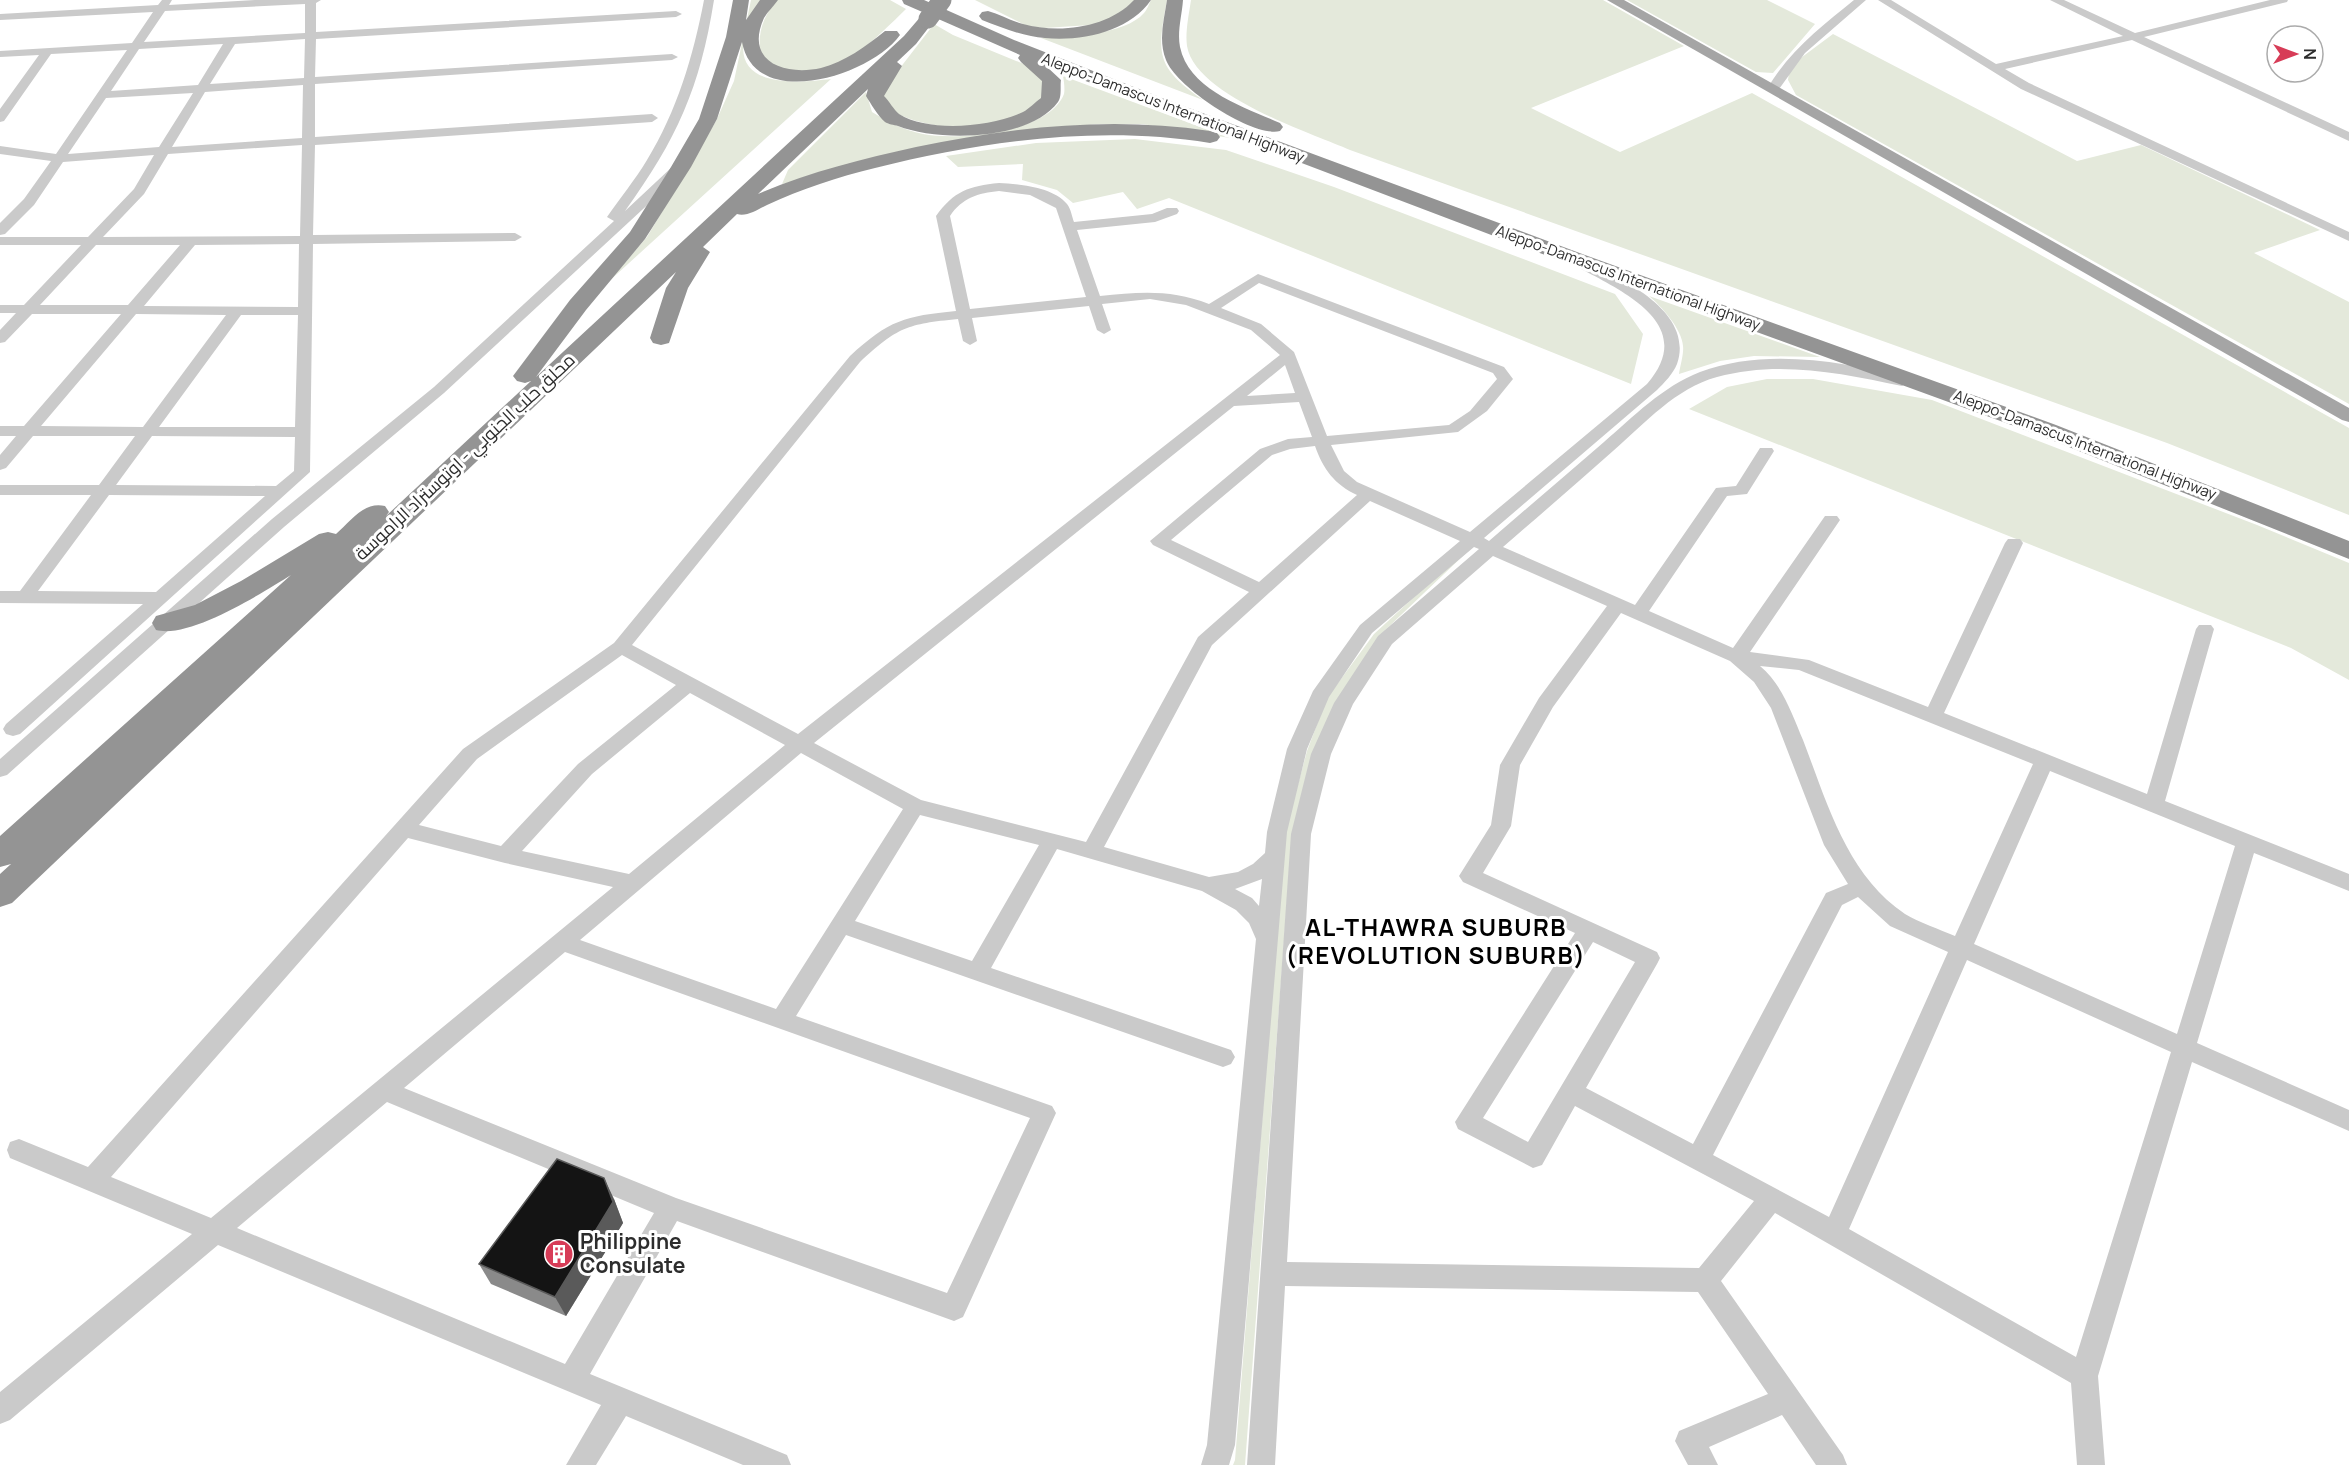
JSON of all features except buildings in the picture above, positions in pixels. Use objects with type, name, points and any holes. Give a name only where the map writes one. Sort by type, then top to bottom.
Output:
[{"type":"highway","points":[[525,376],[578,305],[638,235],[708,119],[735,37],[741,0]]},
{"type":"highway","points":[[770,0],[760,10],[753,23],[751,43],[754,59],[764,69],[773,72],[809,75],[835,70],[870,51],[916,16]]},
{"type":"highway","points":[[954,3],[1019,28],[1043,32],[1069,32],[1094,29],[1118,21],[1136,11],[1143,0]]},
{"type":"highway","points":[[1175,0],[1171,47],[1177,64],[1192,83],[1217,102],[1334,162],[1951,375],[2171,457],[2349,528]]},
{"type":"highway","name":"Aleppo-Damascus International Highway","points":[[954,3],[1019,34],[1571,258],[1940,389],[2193,486],[2349,551]]},
{"type":"highway","points":[[916,16],[875,96],[877,104],[890,116],[900,122],[928,130],[998,128],[1021,122],[1041,111],[1053,93],[1051,78],[1041,66],[990,37]]},
{"type":"highway","name":"Aleppo-Damascus International Highway","points":[[916,16],[990,37],[1146,99],[1334,162]]},
{"type":"highway","name":"محلق حلب الجنوبي - اوتوستراد الراموسة","points":[[0,894],[718,221],[916,16]]},
{"type":"highway","name":"محلق حلب الجنوبي - اوتوستراد الراموسة","points":[[0,855],[916,16]]},
{"type":"highway","points":[[661,338],[677,288],[718,221],[764,198],[800,184],[875,161],[983,141],[1073,129],[1107,128],[1172,131],[1334,162]]},
{"type":"highway","points":[[163,610],[204,611],[251,587],[281,567],[377,512]]},
{"type":"main road","points":[[1614,0],[2349,416]]},
{"type":"street","points":[[0,770],[302,472],[310,0]]},
{"type":"street","points":[[0,17],[165,4],[316,0]]},
{"type":"street","points":[[590,250],[654,160],[689,89],[702,44],[709,0]]},
{"type":"street","points":[[1773,89],[1780,73],[1801,49],[1861,0]]},
{"type":"street","points":[[1883,0],[2025,86],[2349,237]]},
{"type":"street","points":[[2055,0],[2349,137]]},
{"type":"street","points":[[1993,68],[2283,0]]},
{"type":"street","points":[[0,231],[29,202],[165,4]]},
{"type":"street","points":[[0,54],[676,14]]},
{"type":"street","points":[[0,339],[139,191],[231,40]]},
{"type":"street","points":[[0,118],[48,51]]},
{"type":"street","points":[[102,95],[672,57]]},
{"type":"street","points":[[0,150],[59,158],[652,118]]},
{"type":"street","points":[[13,729],[163,610],[278,523],[439,390],[681,166]]},
{"type":"street","points":[[970,341],[943,221],[944,213],[959,198],[976,191],[996,187],[1033,190],[1051,197],[1062,206],[1104,330]]},
{"type":"street","points":[[1070,227],[1155,218],[1172,211]]},
{"type":"street","points":[[0,240],[191,241],[515,237]]},
{"type":"street","points":[[0,465],[191,241]]},
{"type":"street","points":[[1215,1465],[1221,1445],[1277,832],[1297,749],[1320,696],[1366,629],[1657,381],[1669,364],[1673,342],[1664,320],[1644,300],[1571,258]]},
{"type":"street","points":[[1210,309],[1258,278],[1499,370],[1505,379],[1495,394],[1467,422],[1452,429],[1288,444],[1266,452],[1159,541],[1262,591]]},
{"type":"street","points":[[93,1180],[470,754],[621,647],[855,359],[894,326],[916,319],[1150,295],[1189,301],[1256,327],[1290,355],[1327,457],[1337,474],[1351,486],[1737,657],[1761,677],[1780,707],[1834,845],[1861,887],[1899,920],[2349,1121]]},
{"type":"street","points":[[0,309],[304,311]]},
{"type":"street","points":[[25,597],[237,310]]},
{"type":"street","points":[[0,1410],[798,745],[1290,355]]},
{"type":"street","points":[[1262,1465],[1301,834],[1321,754],[1344,703],[1386,640],[1669,394],[1709,374],[1756,364],[1810,364],[1940,389]]},
{"type":"street","points":[[1657,381],[1680,390]]},
{"type":"street","points":[[1230,402],[1306,397]]},
{"type":"street","points":[[0,431],[303,432]]},
{"type":"street","points":[[1639,613],[1722,492],[1741,490],[1766,451]]},
{"type":"street","points":[[0,490],[282,491]]},
{"type":"street","points":[[1091,851],[1205,641],[1368,494]]},
{"type":"street","points":[[1737,657],[1831,520]]},
{"type":"street","points":[[1933,717],[2014,543]]},
{"type":"street","points":[[0,597],[25,597],[163,610]]},
{"type":"street","points":[[1589,930],[1467,1122],[1533,1157],[1649,958],[1589,930],[1470,876],[1501,826],[1510,765],[1546,703],[1618,604]]},
{"type":"street","points":[[2154,805],[2205,629]]},
{"type":"street","points":[[621,647],[690,683],[798,745],[915,806],[1052,840],[1209,885],[1244,904],[1258,918],[1267,938]]},
{"type":"street","points":[[1737,657],[1802,664],[2349,883]]},
{"type":"street","points":[[505,855],[585,769],[690,683]]},
{"type":"street","points":[[1834,1234],[2044,761]]},
{"type":"street","points":[[782,1021],[915,806]]},
{"type":"street","points":[[404,829],[505,855],[633,883]]},
{"type":"street","points":[[977,972],[1052,840]]},
{"type":"street","points":[[2091,1465],[2084,1376],[2247,842]]},
{"type":"street","points":[[1209,885],[1247,879],[1262,871],[1275,856]]},
{"type":"street","points":[[1698,1160],[1834,898],[1861,887]]},
{"type":"street","points":[[841,925],[1223,1057]]},
{"type":"street","points":[[384,1090],[671,1208],[954,1308],[1044,1113],[561,942]]},
{"type":"street","points":[[1571,1092],[1772,1198],[2084,1376]]},
{"type":"street","points":[[19,1150],[777,1465]]},
{"type":"street","points":[[1705,1280],[1772,1198]]},
{"type":"street","points":[[571,1380],[671,1208]]},
{"type":"street","points":[[1273,1274],[1705,1280]]},
{"type":"street","points":[[1705,1280],[1833,1465]]},
{"type":"street","points":[[1704,1465],[1689,1441],[1788,1399]]},
{"type":"street","points":[[580,1465],[620,1400]]},
{"type":"shaded area","points":[[751,0],[761,0],[745,34],[743,52],[748,65],[757,73],[770,79],[801,81],[831,79],[606,284],[647,237],[716,121],[734,81]]},
{"type":"shaded area","points":[[777,0],[890,0],[906,9],[853,56],[821,70],[804,73],[783,70],[761,57],[760,34],[768,13]]},
{"type":"shaded area","points":[[975,0],[1135,0],[1114,18],[1091,25],[1044,28],[1027,26]]},
{"type":"shaded area","points":[[1151,0],[1167,0],[1161,47],[1168,68],[1176,78],[1203,100],[1041,38],[1096,33],[1124,26],[1144,13]]},
{"type":"shaded area","points":[[1191,0],[1603,0],[1684,46],[1531,108],[1620,152],[1752,93],[2349,428],[2349,515],[2167,443],[1350,150],[1282,122],[1231,96],[1210,80],[1195,64],[1187,46]]},
{"type":"shaded area","points":[[1627,0],[1767,0],[1815,24],[1773,73],[1756,72]]},
{"type":"shaded area","points":[[934,24],[953,35],[1036,69],[1042,75],[1044,90],[1039,103],[1011,120],[980,128],[934,125],[904,117],[893,111],[884,102],[883,90]]},
{"type":"shaded area","points":[[1833,34],[2077,161],[2141,145],[2320,230],[2254,253],[2349,302],[2349,404],[1796,95],[1788,80],[1790,66]]},
{"type":"shaded area","points":[[1063,76],[1230,138],[1142,124],[1099,124],[1048,128],[782,184],[788,170],[866,92],[872,112],[903,128],[938,136],[979,135],[1022,126],[1041,118],[1055,107],[1064,94]]},
{"type":"shaded area","points":[[1135,139],[1226,150],[1334,187],[1615,294],[1643,334],[1631,384],[1169,198],[1137,209],[1123,192],[1073,203],[1057,190],[1022,180],[1023,164],[958,167],[946,156],[1036,143]]},
{"type":"shaded area","points":[[1649,296],[1820,357],[1754,356],[1720,361],[1679,374],[1683,353],[1682,339],[1670,318]]},
{"type":"shaded area","points":[[1767,379],[1813,379],[1932,400],[2257,525],[2349,563],[2349,680],[2291,648],[1689,409],[1727,387]]},
{"type":"shaded area","points":[[1464,551],[1466,553],[1379,636],[1292,833],[1245,1465],[1233,1465],[1285,833],[1307,751],[1327,698],[1374,634]]},
{"type":"place","name":"Philippine Consulate","points":[[559,1254]]},
{"type":"district","name":"AL-THAWRA SUBURB (REVOLUTION SUBURB)","points":[[1436,942]]}]
